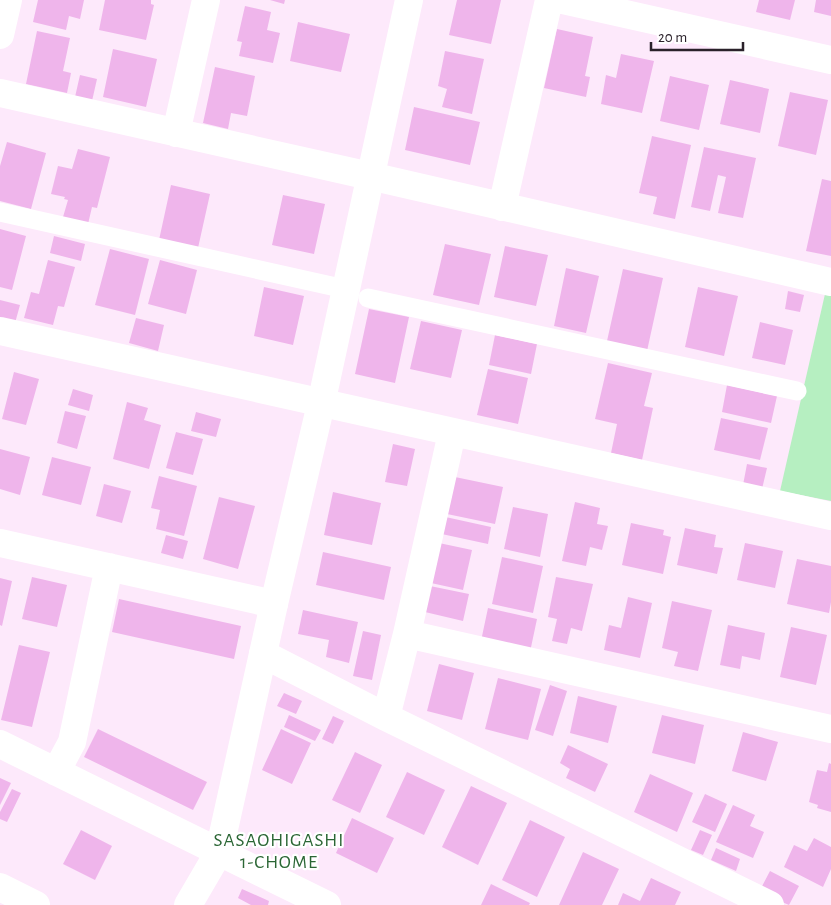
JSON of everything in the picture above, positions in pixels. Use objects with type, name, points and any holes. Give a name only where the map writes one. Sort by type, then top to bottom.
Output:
[{"type":"street","points":[[0,35],[8,0]]},
{"type":"street","points":[[176,133],[206,0]]},
{"type":"street","points":[[188,905],[219,852],[321,404],[357,294],[370,176],[409,0]]},
{"type":"street","points":[[502,207],[549,0]]},
{"type":"street","points":[[563,0],[831,60]]},
{"type":"street","points":[[0,93],[831,282]]},
{"type":"street","points":[[0,332],[831,516]]},
{"type":"street","points":[[386,717],[407,634],[452,433]]},
{"type":"street","points":[[0,543],[274,604]]},
{"type":"street","points":[[56,772],[72,742],[109,567]]},
{"type":"street","points":[[407,634],[831,729]]},
{"type":"street","points":[[263,654],[386,717],[770,905]]},
{"type":"street","points":[[0,744],[327,905]]},
{"type":"street","points":[[0,887],[36,905]]},
{"type":"lane","points":[[0,212],[357,294],[797,391]]},
{"type":"green space","points":[[825,294],[831,295],[831,501],[780,491]]},
{"type":"building","points":[[38,0],[84,0],[80,19],[69,16],[66,30],[33,22]]},
{"type":"building","points":[[105,0],[151,0],[151,4],[154,5],[146,40],[99,30]]},
{"type":"building","points":[[270,0],[285,0],[284,4]]},
{"type":"building","points":[[457,0],[501,0],[491,44],[449,35]]},
{"type":"building","points":[[759,0],[795,0],[790,20],[756,12]]},
{"type":"building","points":[[816,0],[831,0],[831,16],[814,12]]},
{"type":"building","points":[[245,6],[271,12],[267,30],[280,33],[273,63],[239,56],[242,42],[237,41]]},
{"type":"building","points":[[298,22],[350,34],[341,72],[290,61]]},
{"type":"building","points":[[557,29],[593,37],[585,76],[590,77],[586,97],[544,88]]},
{"type":"building","points":[[37,31],[70,38],[63,71],[71,73],[67,93],[26,84]]},
{"type":"building","points":[[113,49],[157,59],[146,107],[103,97]]},
{"type":"building","points":[[445,51],[484,59],[472,114],[442,107],[447,89],[438,86]]},
{"type":"building","points":[[621,54],[654,61],[642,113],[601,104],[606,75],[616,78]]},
{"type":"building","points":[[215,67],[255,76],[247,116],[231,113],[228,129],[203,123]]},
{"type":"building","points":[[80,75],[97,79],[92,101],[75,97]]},
{"type":"building","points":[[670,76],[709,85],[699,130],[660,121]]},
{"type":"building","points":[[730,80],[769,89],[760,133],[720,124]]},
{"type":"building","points":[[790,92],[828,100],[816,155],[778,146]]},
{"type":"building","points":[[414,107],[480,122],[470,165],[405,150]]},
{"type":"building","points":[[652,136],[691,145],[675,219],[653,214],[657,197],[639,193]]},
{"type":"building","points":[[7,142],[46,153],[31,209],[0,201],[0,166]]},
{"type":"building","points":[[704,147],[756,158],[743,218],[718,213],[726,177],[718,175],[710,211],[691,207]]},
{"type":"building","points":[[78,149],[110,157],[97,208],[92,207],[88,224],[63,217],[68,200],[64,199],[65,197],[51,194],[58,166],[72,169]]},
{"type":"building","points":[[822,179],[831,181],[831,256],[806,251]]},
{"type":"building","points":[[171,185],[210,194],[198,248],[159,240]]},
{"type":"building","points":[[283,195],[325,204],[314,254],[272,245]]},
{"type":"building","points":[[0,229],[26,236],[12,290],[0,287]]},
{"type":"building","points":[[54,236],[85,244],[81,261],[50,253]]},
{"type":"building","points":[[445,244],[491,254],[479,305],[433,295]]},
{"type":"building","points":[[505,246],[548,255],[536,306],[494,297]]},
{"type":"building","points":[[110,249],[149,259],[135,315],[95,305]]},
{"type":"building","points":[[48,260],[75,267],[64,307],[58,306],[53,325],[24,318],[31,292],[39,294]]},
{"type":"building","points":[[160,260],[197,270],[186,314],[148,304]]},
{"type":"building","points":[[566,268],[599,276],[586,333],[554,326]]},
{"type":"building","points":[[623,269],[663,278],[647,351],[607,341]]},
{"type":"building","points":[[264,287],[304,296],[293,345],[254,336]]},
{"type":"building","points":[[698,287],[738,296],[724,356],[685,347]]},
{"type":"building","points":[[788,291],[804,295],[800,312],[785,309]]},
{"type":"building","points":[[0,300],[20,305],[15,323],[0,319]]},
{"type":"building","points":[[369,309],[409,317],[395,383],[355,374]]},
{"type":"building","points":[[136,318],[164,325],[158,351],[129,343]]},
{"type":"building","points":[[421,321],[462,330],[451,378],[410,369]]},
{"type":"building","points":[[760,322],[793,330],[785,365],[752,358]]},
{"type":"building","points":[[495,335],[537,344],[531,374],[489,365]]},
{"type":"building","points":[[608,363],[652,373],[644,406],[653,408],[642,460],[611,453],[617,424],[595,419]]},
{"type":"building","points":[[488,369],[528,378],[518,424],[477,415]]},
{"type":"building","points":[[14,372],[39,379],[26,425],[2,419]]},
{"type":"building","points":[[727,385],[777,396],[771,423],[722,412]]},
{"type":"building","points":[[73,389],[93,395],[89,411],[68,405]]},
{"type":"building","points":[[127,402],[148,408],[144,420],[161,425],[149,469],[113,459]]},
{"type":"building","points":[[65,411],[86,416],[77,449],[57,443]]},
{"type":"building","points":[[196,412],[221,419],[216,437],[191,431]]},
{"type":"building","points":[[721,418],[768,428],[760,460],[714,450]]},
{"type":"building","points":[[176,432],[203,439],[193,475],[166,468]]},
{"type":"building","points":[[393,444],[415,449],[407,486],[385,482]]},
{"type":"building","points":[[0,449],[30,457],[20,495],[0,489]]},
{"type":"building","points":[[52,457],[91,467],[81,505],[42,495]]},
{"type":"building","points":[[747,464],[767,468],[762,489],[743,485]]},
{"type":"building","points":[[159,476],[197,486],[184,536],[156,529],[160,510],[151,508]]},
{"type":"building","points":[[455,477],[503,487],[495,524],[447,514]]},
{"type":"building","points":[[104,484],[131,491],[122,523],[96,516]]},
{"type":"building","points":[[333,492],[381,503],[372,545],[324,535]]},
{"type":"building","points":[[219,497],[255,506],[238,569],[203,559]]},
{"type":"building","points":[[575,502],[600,508],[597,524],[608,526],[602,550],[590,547],[586,566],[562,561]]},
{"type":"building","points":[[513,507],[548,514],[540,557],[504,549]]},
{"type":"building","points":[[441,516],[491,527],[488,544],[437,533]]},
{"type":"building","points":[[631,523],[664,530],[663,535],[671,537],[663,574],[622,565]]},
{"type":"building","points":[[685,528],[716,535],[714,547],[723,548],[717,574],[677,565]]},
{"type":"building","points":[[166,535],[188,541],[183,559],[161,553]]},
{"type":"building","points":[[439,543],[472,550],[463,590],[431,583]]},
{"type":"building","points":[[745,543],[783,551],[775,588],[737,580]]},
{"type":"building","points":[[323,552],[391,567],[384,600],[316,585]]},
{"type":"building","points":[[502,557],[543,566],[533,613],[492,604]]},
{"type":"building","points":[[797,559],[831,566],[831,602],[829,613],[787,604]]},
{"type":"building","points":[[32,577],[67,585],[57,627],[22,619]]},
{"type":"building","points":[[556,577],[593,584],[582,631],[571,628],[567,644],[552,641],[557,619],[548,617]]},
{"type":"building","points":[[0,578],[12,581],[2,626],[0,625]]},
{"type":"building","points":[[430,586],[469,594],[463,621],[425,612]]},
{"type":"building","points":[[628,597],[652,603],[640,658],[604,650],[609,625],[621,628]]},
{"type":"building","points":[[119,599],[241,626],[234,659],[112,632]]},
{"type":"building","points":[[672,601],[712,610],[698,671],[674,666],[678,652],[662,648]]},
{"type":"building","points":[[488,608],[537,619],[530,652],[481,641]]},
{"type":"building","points":[[303,610],[358,622],[349,663],[326,657],[329,640],[298,634]]},
{"type":"building","points":[[728,625],[765,633],[760,660],[742,656],[740,669],[720,665]]},
{"type":"building","points":[[791,627],[827,635],[816,685],[780,677]]},
{"type":"building","points":[[363,631],[381,635],[372,680],[353,676]]},
{"type":"building","points":[[19,645],[50,652],[32,727],[1,720]]},
{"type":"building","points":[[439,664],[474,673],[462,720],[427,711]]},
{"type":"building","points":[[498,678],[541,689],[528,740],[485,729]]},
{"type":"building","points":[[550,685],[567,691],[553,736],[535,730]]},
{"type":"building","points":[[284,693],[302,701],[296,714],[277,706]]},
{"type":"building","points":[[578,696],[617,706],[608,743],[570,733]]},
{"type":"building","points":[[289,715],[321,730],[315,741],[284,727]]},
{"type":"building","points":[[662,715],[704,725],[695,764],[652,753]]},
{"type":"building","points":[[333,716],[344,721],[333,744],[322,739]]},
{"type":"building","points":[[98,729],[207,782],[193,810],[84,757]]},
{"type":"building","points":[[281,729],[311,743],[292,784],[262,770]]},
{"type":"building","points":[[743,732],[778,742],[766,781],[732,771]]},
{"type":"building","points":[[568,745],[608,764],[595,792],[566,778],[570,769],[560,763]]},
{"type":"building","points":[[355,752],[382,765],[360,813],[332,800]]},
{"type":"building","points":[[829,763],[831,764],[831,812],[817,808],[818,805],[809,802],[817,770],[827,772]]},
{"type":"building","points":[[407,772],[445,790],[424,835],[386,817]]},
{"type":"building","points":[[650,774],[693,793],[677,832],[634,812]]},
{"type":"building","points":[[0,778],[11,783],[0,805]]},
{"type":"building","points":[[471,786],[507,803],[478,865],[442,847]]},
{"type":"building","points":[[12,789],[21,793],[7,822],[0,819],[0,812]]},
{"type":"building","points":[[705,794],[727,804],[715,832],[692,822]]},
{"type":"building","points":[[733,805],[755,815],[750,826],[764,832],[753,858],[716,842]]},
{"type":"building","points":[[352,818],[394,838],[377,873],[336,853]]},
{"type":"building","points":[[530,820],[565,837],[537,897],[502,880]]},
{"type":"building","points":[[81,830],[112,846],[95,880],[63,864]]},
{"type":"building","points":[[700,830],[712,835],[703,855],[691,850]]},
{"type":"building","points":[[814,838],[831,847],[831,869],[823,887],[784,867],[794,845],[807,851]]},
{"type":"building","points":[[716,848],[740,859],[736,871],[711,860]]},
{"type":"building","points":[[583,852],[619,869],[602,905],[559,905]]},
{"type":"building","points":[[770,871],[799,886],[789,905],[759,892]]},
{"type":"building","points":[[651,878],[681,892],[675,905],[618,905],[623,893],[640,901]]},
{"type":"building","points":[[491,884],[530,903],[529,905],[481,905]]},
{"type":"building","points":[[242,889],[269,901],[268,905],[251,905],[238,898]]},
{"type":"district","name":"SASAOHIGASHI 1-CHOME","points":[[279,850]]}]
